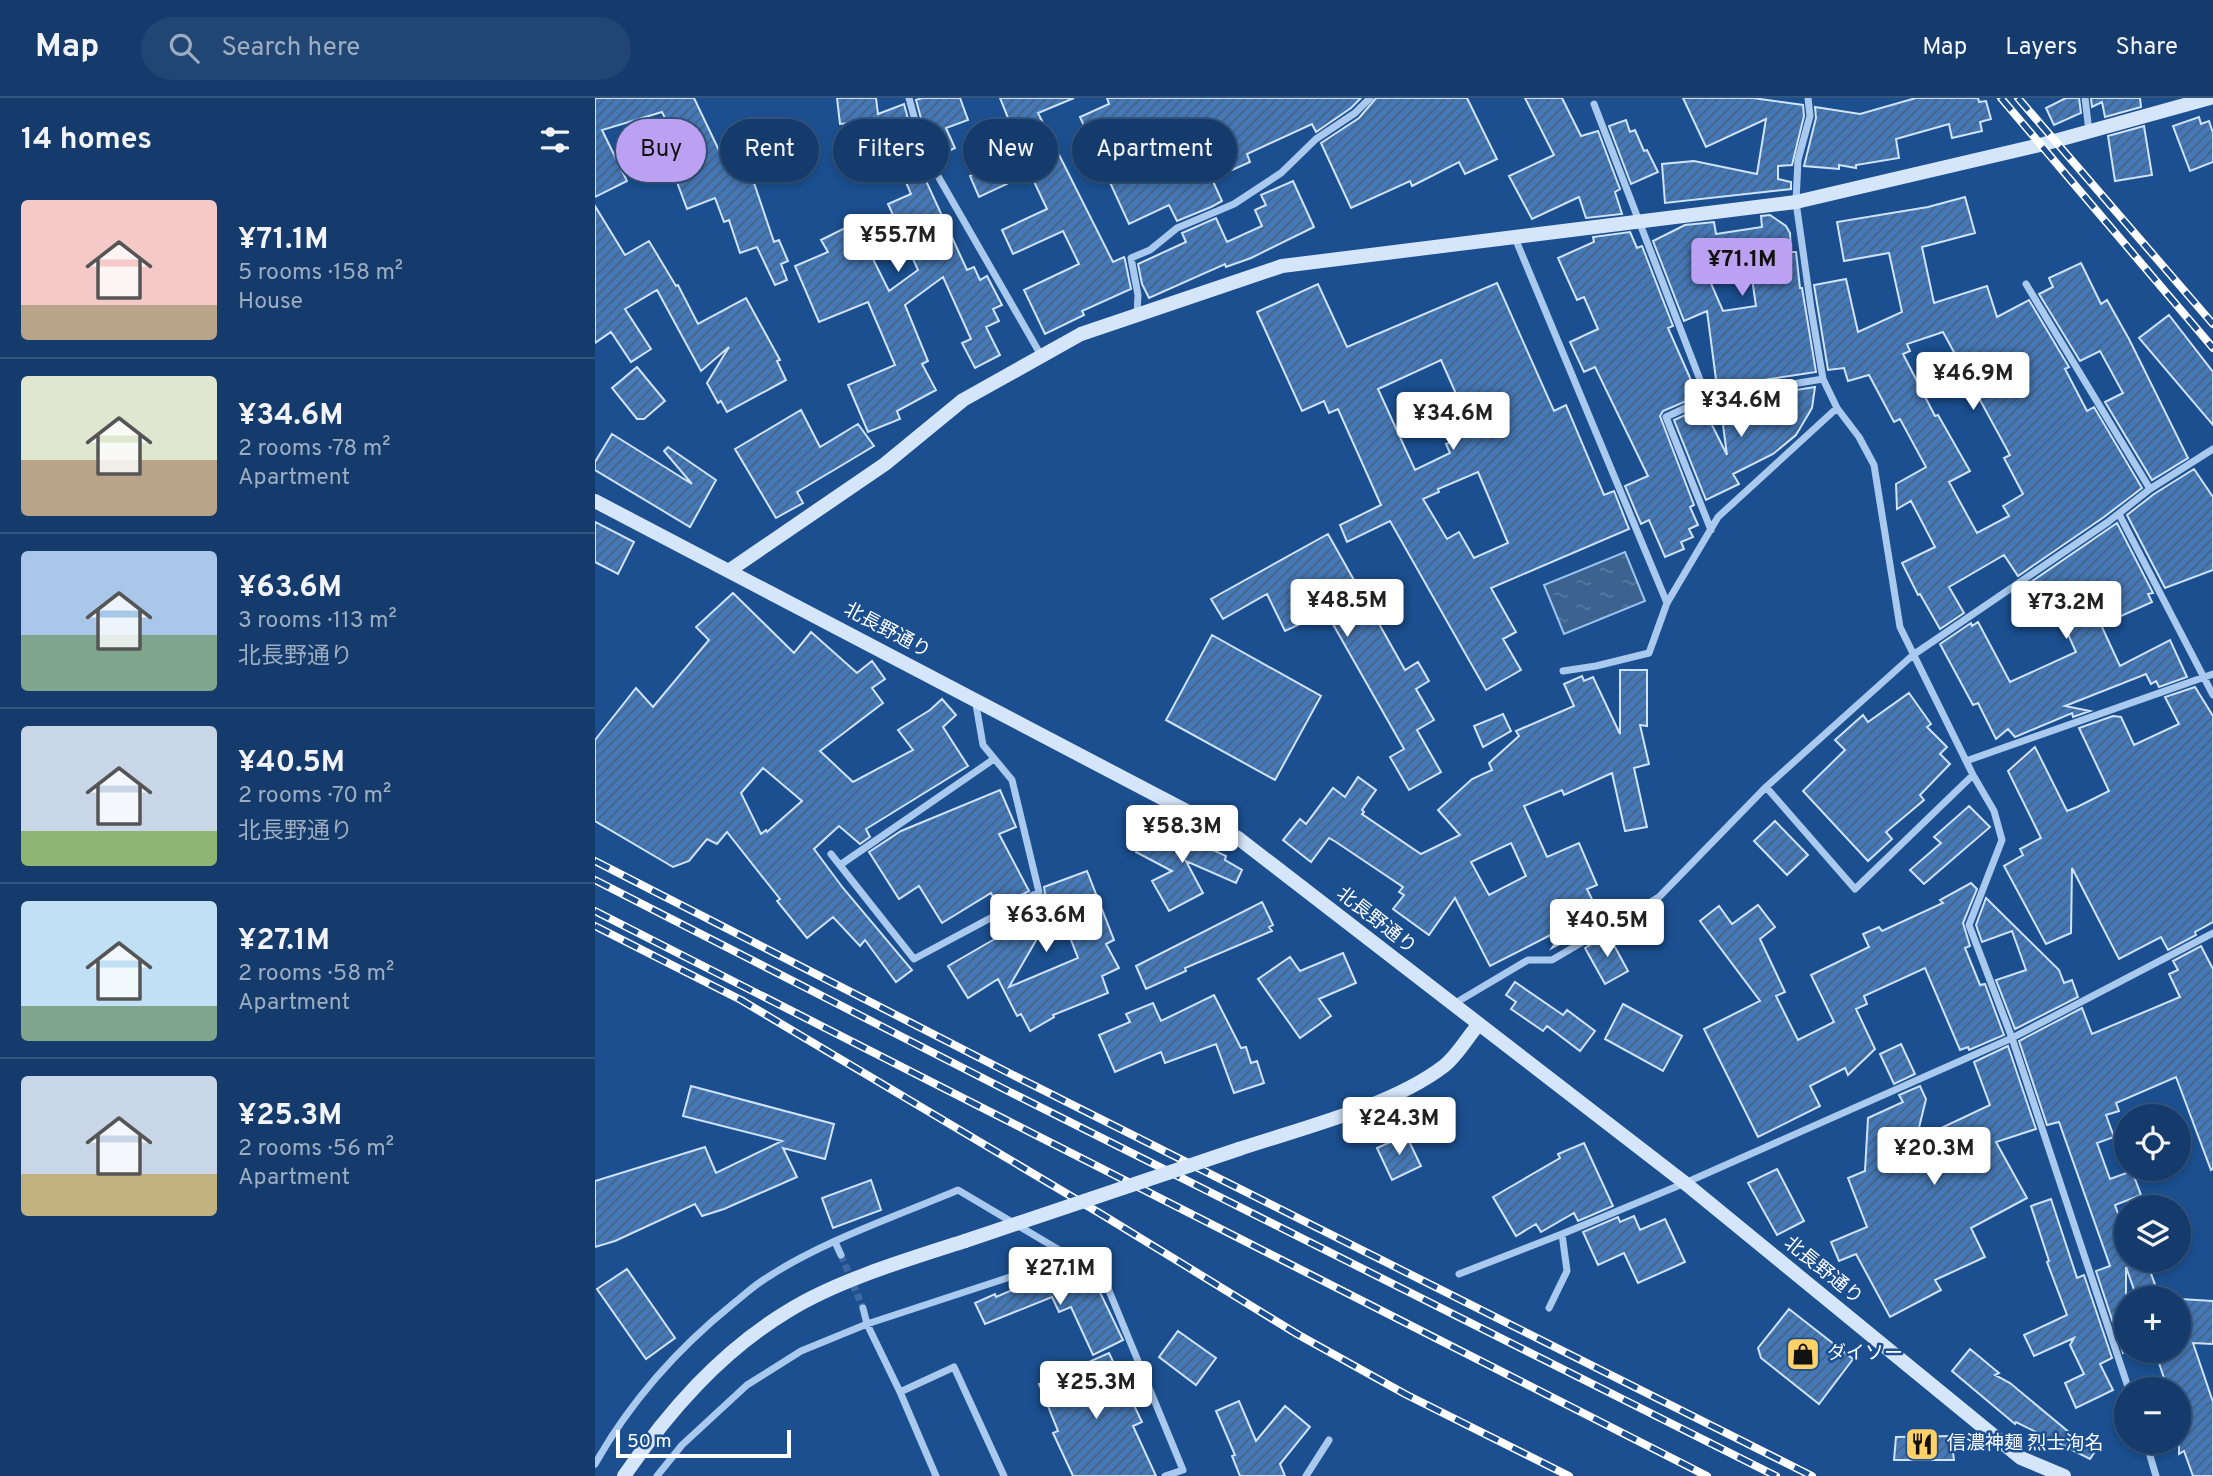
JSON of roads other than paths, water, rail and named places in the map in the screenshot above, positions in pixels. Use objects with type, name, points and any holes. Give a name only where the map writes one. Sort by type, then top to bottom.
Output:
[{"type":"street","points":[[909,98],[923,150],[1042,357]]},
{"type":"street","points":[[1137,315],[1138,295],[1131,258],[1150,250],[1177,228],[1234,204],[1281,173],[1316,139],[1355,113],[1370,98]]},
{"type":"street","points":[[1808,98],[1809,116],[1798,160],[1796,202],[1823,379],[1837,408],[1859,437],[1874,465],[1900,627],[1973,775],[1994,811],[2003,839],[1969,925],[2012,1038],[2125,1377]]},
{"type":"street","points":[[2085,98],[2089,131]]},
{"type":"street","points":[[730,570],[885,464],[963,400],[1081,334],[1282,266],[1796,202],[2040,145],[2210,98]]},
{"type":"street","points":[[1594,104],[1707,398]]},
{"type":"street","points":[[1515,238],[1667,603]]},
{"type":"street","points":[[2026,284],[2150,489]]},
{"type":"street","points":[[1711,530],[1666,417],[1707,398],[1823,379]]},
{"type":"street","points":[[1563,671],[1649,653],[1667,603],[1719,517],[1837,408]]},
{"type":"street","points":[[1452,1005],[1528,960],[1552,960],[1659,897],[1766,787],[1913,655],[2119,514],[2150,489],[2213,449]]},
{"type":"street","name":"北長野通り","points":[[595,501],[1238,838],[1685,1183],[2021,1458],[2064,1476]]},
{"type":"street","points":[[2119,514],[2213,695]]},
{"type":"street","points":[[1966,761],[2213,674]]},
{"type":"street","points":[[831,854],[915,959],[1039,892],[1012,780],[983,745],[975,699]]},
{"type":"street","points":[[840,865],[994,759]]},
{"type":"street","points":[[1766,787],[1855,889],[1973,775]]},
{"type":"street","points":[[1459,1274],[1685,1183],[2012,1038],[2213,933]]},
{"type":"street","points":[[624,1476],[646,1445],[705,1376],[737,1346],[789,1311],[841,1285],[1374,1103],[1410,1087],[1446,1065],[1478,1025]]},
{"type":"street","points":[[595,1464],[638,1398],[715,1319],[767,1277],[835,1242],[958,1190],[1071,1256],[1105,1281],[1185,1473],[1165,1476]]},
{"type":"street","points":[[1549,1308],[1567,1271],[1562,1234]]},
{"type":"street","points":[[835,1242],[841,1255]]},
{"type":"street","points":[[657,1476],[682,1445],[747,1385],[801,1351],[867,1324],[1071,1256]]},
{"type":"street","points":[[863,1308],[867,1324],[936,1476]]},
{"type":"street","points":[[900,1392],[954,1367],[1004,1476]]},
{"type":"street","points":[[1306,1476],[1329,1440]]},
{"type":"street","points":[[2150,1454],[2156,1476]]},
{"type":"water","points":[[1625,552],[1645,601],[1564,634],[1544,585]]},
{"type":"tunnel","points":[[841,1255],[863,1308]]},
{"type":"railway","points":[[2001,98],[2213,348]]},
{"type":"railway","points":[[2018,98],[2213,324]]},
{"type":"railway","points":[[595,861],[1013,1075],[1812,1476]]},
{"type":"railway","points":[[595,880],[1006,1090],[1776,1476]]},
{"type":"railway","points":[[595,911],[1707,1476]]},
{"type":"railway","points":[[595,926],[741,1000],[1297,1334],[1405,1394],[1569,1476]]},
{"type":"place","name":"ダイソー","points":[[1803,1354]]},
{"type":"place","name":"信濃神麺 烈士洵名","points":[[1922,1444]]}]
